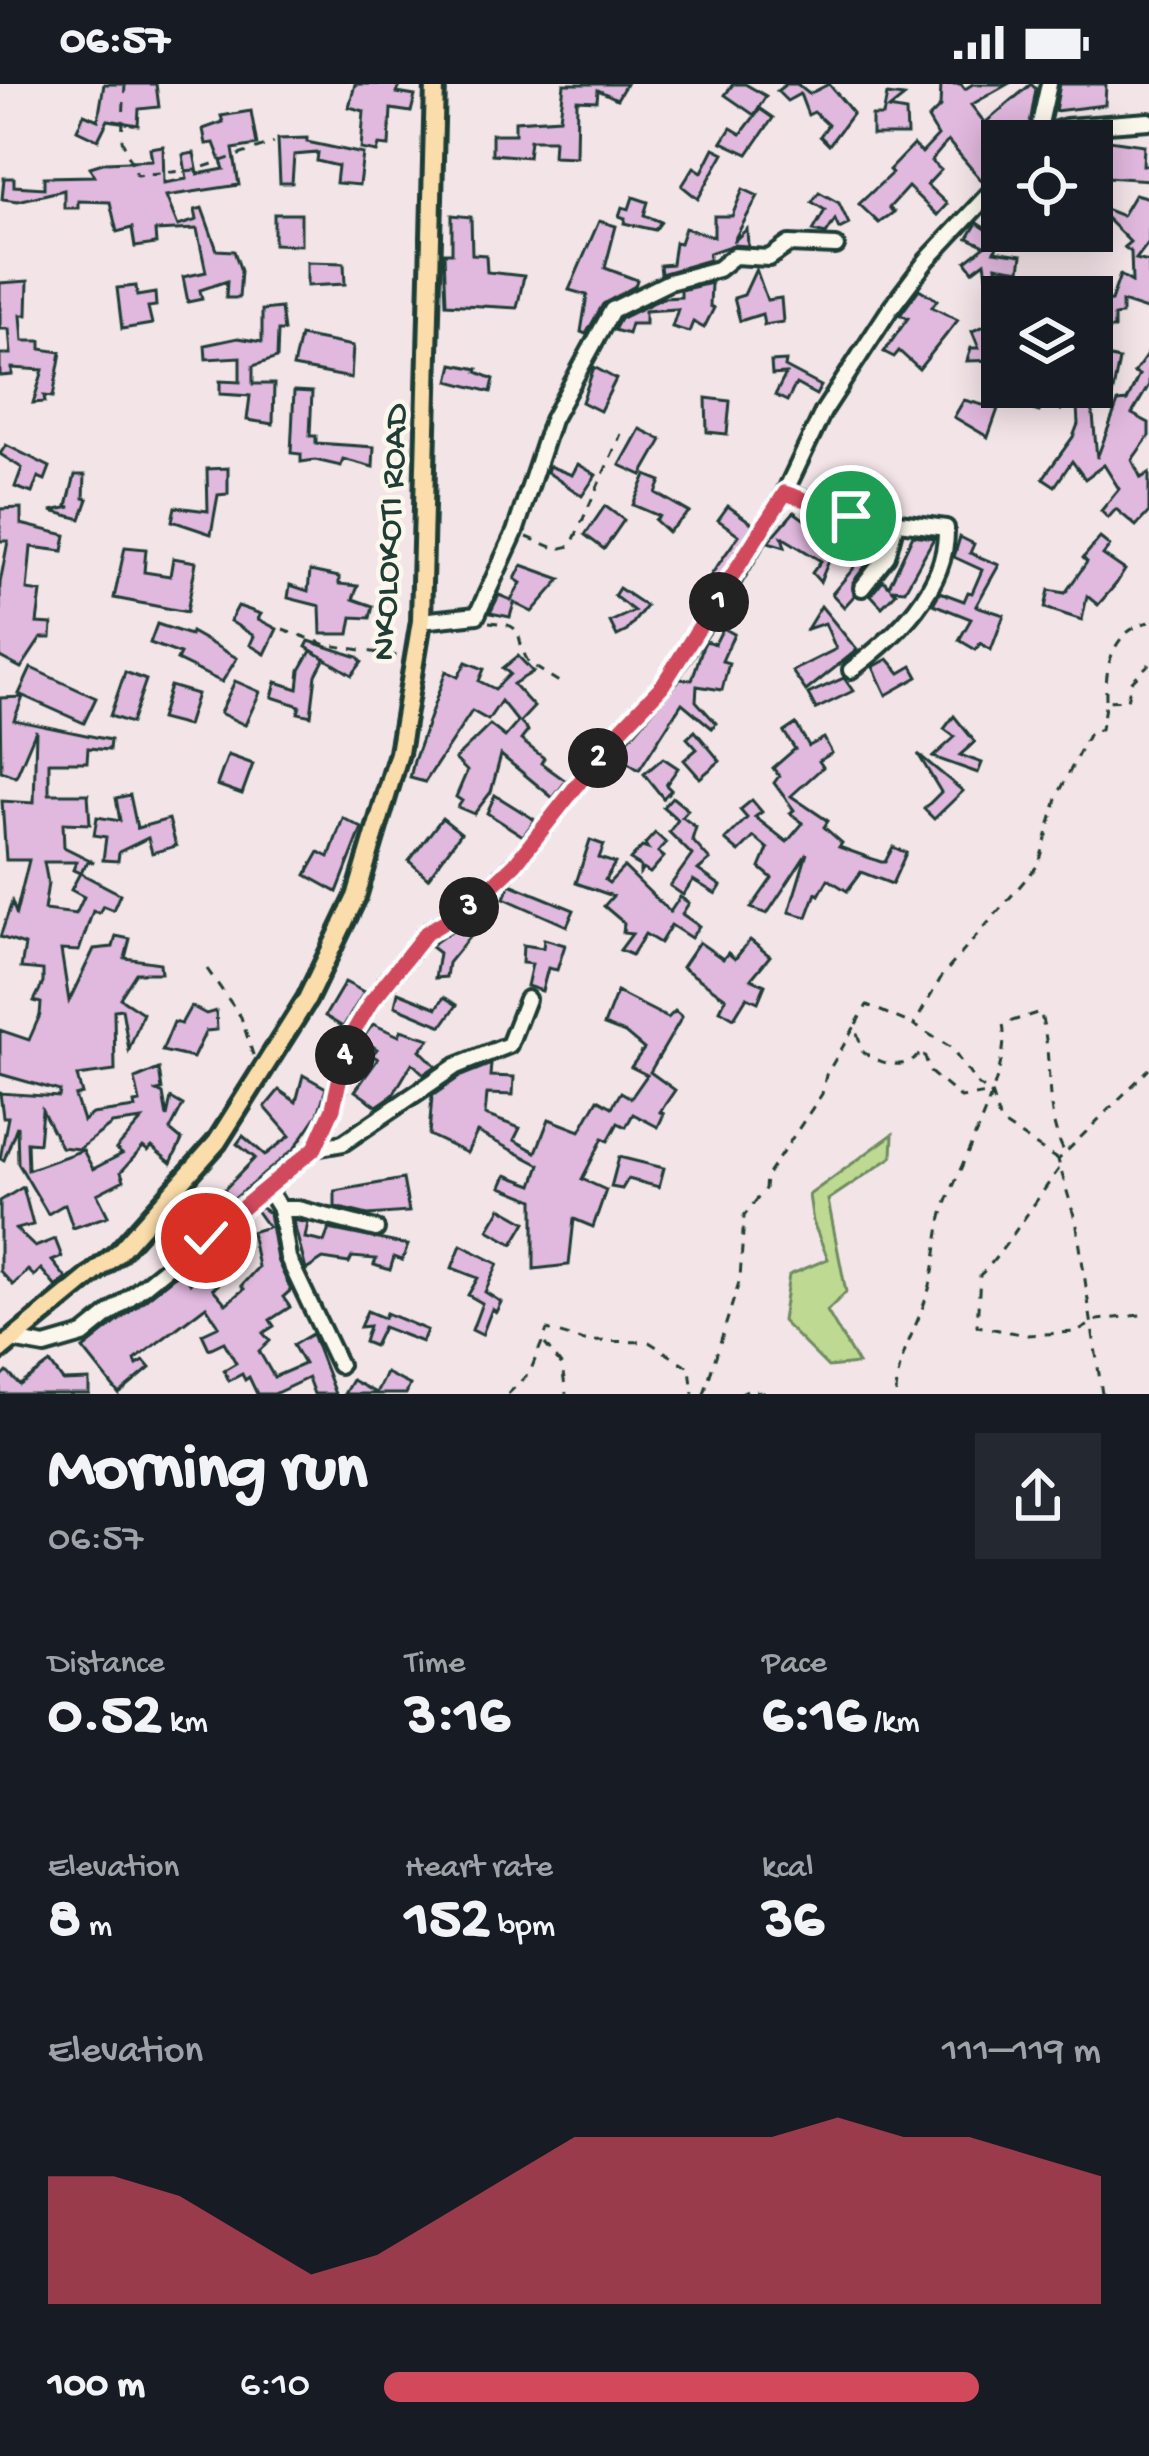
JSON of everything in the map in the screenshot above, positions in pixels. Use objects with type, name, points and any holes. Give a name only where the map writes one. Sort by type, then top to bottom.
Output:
[{"type":"main road","name":"NKOLOKOTI ROAD","points":[[6,1345],[118,1253],[217,1142],[308,999],[356,897],[399,753],[421,621],[435,84]]},
{"type":"street","points":[[1041,120],[1048,84]]},
{"type":"street","points":[[1113,124],[1149,121]]},
{"type":"street","points":[[6,1345],[46,1346],[83,1335],[315,1148],[333,1108],[348,1041],[371,1002],[426,933],[472,905],[515,864],[623,727],[662,686],[785,493],[823,412],[890,309],[981,203]]},
{"type":"street","points":[[421,621],[477,615],[514,532],[552,420],[611,310],[669,282],[718,269],[734,256],[769,258],[789,244],[836,246]]},
{"type":"street","points":[[785,493],[851,516],[946,527],[940,568],[917,608],[851,670]]},
{"type":"street","points":[[862,589],[887,556],[896,522]]},
{"type":"street","points":[[315,1148],[343,1142],[456,1066],[509,1045],[527,999]]},
{"type":"street","points":[[267,1188],[280,1209],[288,1258],[339,1365]]},
{"type":"street","points":[[280,1209],[298,1209],[376,1229]]},
{"type":"path","points":[[125,84],[122,140],[137,175],[195,170],[274,143]]},
{"type":"path","points":[[514,532],[556,549],[571,546],[621,434]]},
{"type":"path","points":[[477,615],[488,622],[511,624],[520,632],[529,663],[562,684]]},
{"type":"path","points":[[914,1025],[942,976],[1039,864],[1058,795],[1088,735],[1101,729],[1106,668],[1115,648],[1125,635],[1149,622]]},
{"type":"path","points":[[283,628],[324,644],[414,659]]},
{"type":"path","points":[[1106,701],[1127,700],[1132,681],[1149,664]]},
{"type":"path","points":[[207,969],[241,1017],[263,1076]]},
{"type":"path","points":[[704,1394],[740,1279],[743,1216],[765,1190],[766,1177],[822,1094],[826,1075],[867,1005],[950,1047],[978,1085],[991,1094],[1000,1122],[1058,1160],[1077,1226],[1102,1394]]},
{"type":"path","points":[[896,1394],[900,1354],[929,1291],[943,1212],[991,1094],[1005,1035],[1003,1024],[1040,1012],[1048,1037],[1052,1129],[1065,1153]]},
{"type":"path","points":[[855,1026],[863,1052],[881,1063],[898,1066],[923,1052],[930,1072],[961,1098],[991,1094]]},
{"type":"path","points":[[1058,1160],[1149,1069]]},
{"type":"path","points":[[1060,1167],[980,1275],[977,1326],[1027,1335],[1076,1332],[1091,1324],[1149,1314]]},
{"type":"path","points":[[508,1394],[530,1372],[547,1330],[584,1341],[649,1342],[690,1368],[692,1394]]},
{"type":"path","points":[[544,1342],[562,1366],[566,1394]]},
{"type":"path","points":[[739,1394],[749,1389],[766,1394]]},
{"type":"green space","points":[[893,1134],[892,1157],[828,1200],[846,1292],[827,1311],[858,1364],[828,1367],[782,1321],[789,1275],[828,1259],[813,1222],[809,1195]]},
{"type":"building","points":[[104,84],[156,84],[159,107],[139,109],[138,125],[108,120],[98,140],[77,130],[84,114],[98,120]]},
{"type":"building","points":[[355,84],[401,84],[397,93],[415,96],[411,112],[391,109],[389,146],[379,145],[377,152],[361,149],[364,111],[349,107]]},
{"type":"building","points":[[564,84],[626,84],[617,99],[598,90],[597,101],[577,100],[576,157],[553,156],[554,140],[530,140],[528,157],[492,154],[492,134],[515,134],[515,121],[560,118]]},
{"type":"building","points":[[733,84],[745,84],[766,96],[754,115],[725,95]]},
{"type":"building","points":[[786,84],[797,84],[809,94],[829,84],[853,113],[829,145],[820,136],[828,125],[814,112],[808,115],[800,94],[787,101],[777,91]]},
{"type":"building","points":[[941,84],[961,84],[965,89],[973,84],[1008,84],[971,105],[983,120],[981,180],[948,141],[931,161],[941,170],[927,185],[947,204],[937,215],[908,187],[889,208],[894,212],[879,223],[859,204],[913,145],[922,153],[938,136],[928,119],[940,107]]},
{"type":"building","points":[[1031,84],[1036,89],[1031,120],[989,120]]},
{"type":"building","points":[[1060,84],[1106,84],[1105,105],[1055,111]]},
{"type":"building","points":[[887,95],[904,97],[889,109],[906,112],[907,135],[872,135],[872,116],[883,116]]},
{"type":"building","points":[[760,109],[773,118],[748,154],[722,142],[731,128],[741,134]]},
{"type":"building","points":[[251,111],[257,145],[233,149],[239,185],[166,196],[178,226],[197,220],[195,210],[202,208],[217,250],[234,251],[241,271],[239,298],[226,298],[227,281],[200,290],[202,299],[188,302],[183,277],[206,272],[197,229],[155,231],[156,244],[135,247],[132,228],[117,232],[110,202],[78,201],[78,208],[64,208],[64,190],[18,201],[2,199],[4,178],[14,178],[14,186],[44,188],[44,177],[94,176],[90,167],[152,160],[150,148],[163,146],[164,183],[187,179],[183,155],[194,153],[198,174],[224,169],[214,143],[206,144],[203,129],[223,122],[221,116]]},
{"type":"building","points":[[307,138],[307,142],[363,154],[359,185],[336,183],[338,166],[317,161],[318,153],[294,155],[292,183],[280,183],[278,139]]},
{"type":"building","points":[[1113,141],[1144,145],[1143,165],[1149,165],[1149,180],[1113,177]]},
{"type":"building","points":[[714,148],[724,153],[698,199],[682,186],[694,167],[702,172]]},
{"type":"building","points":[[743,189],[758,196],[733,242],[747,229],[748,246],[733,245],[709,253],[709,260],[661,274],[660,265],[672,264],[675,242],[680,243],[685,228],[714,237],[714,216],[732,216]]},
{"type":"building","points":[[819,192],[839,203],[849,224],[839,229],[835,220],[826,234],[813,231],[825,210],[812,202]]},
{"type":"building","points":[[1135,194],[1149,198],[1149,242],[1136,259],[1149,262],[1149,311],[1122,302],[1122,315],[1114,316],[1113,329],[1113,295],[1120,275],[1132,282],[1131,252],[1124,247],[1130,242],[1113,225],[1113,212],[1122,216]]},
{"type":"building","points":[[633,197],[648,202],[644,215],[661,222],[655,230],[624,223],[625,218],[619,216],[622,207],[629,209]]},
{"type":"building","points":[[274,214],[301,214],[301,245],[274,244]]},
{"type":"building","points":[[452,215],[471,217],[472,254],[486,255],[487,272],[524,276],[517,308],[446,304],[444,253],[452,253]]},
{"type":"building","points":[[599,221],[616,226],[605,268],[637,280],[635,286],[603,304],[586,334],[581,332],[587,295],[569,290]]},
{"type":"building","points":[[977,223],[981,226],[981,244],[968,238]]},
{"type":"building","points":[[981,249],[1022,255],[1020,270],[996,266],[998,274],[987,275],[985,262],[973,271],[966,261]]},
{"type":"building","points":[[307,262],[344,263],[345,284],[307,286]]},
{"type":"building","points":[[756,269],[767,300],[781,298],[783,322],[764,325],[762,314],[740,321],[734,298],[744,295]]},
{"type":"building","points":[[28,281],[27,315],[21,315],[23,341],[41,341],[41,349],[61,352],[53,397],[44,396],[45,402],[33,403],[43,370],[12,368],[12,375],[0,376],[0,354],[11,354],[9,329],[0,329],[0,283]]},
{"type":"building","points":[[711,283],[710,306],[714,308],[704,328],[693,322],[689,332],[672,327],[678,309],[645,311],[645,324],[631,324],[628,334],[614,330],[620,319],[663,298],[681,297],[681,290]]},
{"type":"building","points":[[136,286],[137,296],[155,293],[156,306],[148,307],[152,324],[122,329],[117,288]]},
{"type":"building","points":[[919,289],[937,300],[932,307],[958,320],[919,369],[899,351],[894,357],[884,352],[908,318],[900,315]]},
{"type":"building","points":[[281,308],[284,331],[278,331],[277,358],[253,366],[253,384],[274,384],[273,424],[247,420],[250,396],[220,394],[220,381],[240,382],[240,357],[206,359],[205,345],[238,338],[262,342],[262,310]]},
{"type":"building","points":[[981,327],[981,361],[967,361],[971,348],[979,348],[972,331]]},
{"type":"building","points":[[300,336],[353,346],[351,378],[293,367]]},
{"type":"building","points":[[1149,352],[1149,385],[1132,414],[1149,423],[1149,436],[1132,460],[1141,478],[1149,473],[1149,512],[1136,526],[1116,509],[1108,518],[1101,511],[1119,489],[1104,465],[1085,479],[1072,461],[1055,486],[1043,478],[1073,437],[1077,408],[1092,408],[1097,458],[1118,402],[1127,401],[1139,375],[1134,373]]},
{"type":"building","points":[[1113,359],[1119,360],[1113,391]]},
{"type":"building","points":[[786,361],[785,367],[821,386],[816,395],[796,384],[787,401],[775,395],[786,374],[772,375],[771,362]]},
{"type":"building","points":[[453,364],[478,369],[494,379],[491,392],[449,381]]},
{"type":"building","points":[[594,367],[616,379],[600,411],[582,402]]},
{"type":"building","points":[[294,391],[312,392],[310,436],[316,436],[316,443],[374,447],[373,467],[343,459],[341,466],[301,462],[301,454],[291,453]]},
{"type":"building","points":[[706,398],[730,401],[727,434],[707,432]]},
{"type":"building","points":[[964,400],[998,409],[988,437],[954,417]]},
{"type":"building","points":[[640,429],[662,440],[642,475],[620,465]]},
{"type":"building","points":[[6,445],[50,467],[45,480],[38,477],[32,493],[15,487],[22,468],[0,454]]},
{"type":"building","points":[[578,464],[596,475],[582,496],[547,472],[549,466],[572,475]]},
{"type":"building","points":[[228,468],[228,494],[218,495],[211,534],[172,521],[175,507],[208,511],[207,469]]},
{"type":"building","points":[[75,475],[85,475],[84,498],[88,499],[81,519],[51,511],[71,507],[67,506]]},
{"type":"building","points":[[646,475],[661,481],[656,493],[689,512],[668,532],[655,520],[659,516],[633,505]]},
{"type":"building","points":[[605,506],[624,520],[604,549],[585,535]]},
{"type":"building","points":[[728,506],[753,524],[719,581],[711,575],[739,535],[718,520]]},
{"type":"building","points":[[21,508],[21,524],[66,535],[63,551],[31,547],[27,590],[41,592],[37,623],[52,624],[51,638],[41,638],[21,668],[0,657],[0,583],[8,541],[0,541],[0,509]]},
{"type":"building","points":[[794,512],[823,533],[830,520],[844,525],[820,582],[812,573],[821,561],[782,537],[785,547],[768,542]]},
{"type":"building","points":[[869,533],[880,538],[877,551],[853,582],[854,596],[844,607],[832,594],[853,569]]},
{"type":"building","points":[[913,535],[934,538],[905,590],[892,589],[896,593],[882,607],[871,595],[883,580],[889,586]]},
{"type":"building","points":[[960,537],[974,544],[970,553],[999,565],[976,606],[1004,615],[991,650],[980,643],[976,650],[959,640],[971,619],[933,604],[940,592],[964,601],[982,570],[954,557]]},
{"type":"building","points":[[1100,538],[1110,546],[1103,555],[1125,570],[1116,584],[1098,605],[1087,596],[1082,620],[1045,608],[1049,590],[1065,593],[1087,562],[1083,558]]},
{"type":"building","points":[[125,547],[146,549],[144,572],[170,576],[173,558],[196,562],[187,612],[114,598]]},
{"type":"building","points":[[522,565],[561,579],[532,612],[514,603],[510,617],[490,613],[499,595],[511,600],[521,583],[515,579]]},
{"type":"building","points":[[310,571],[339,577],[339,584],[358,586],[353,599],[373,606],[370,618],[352,617],[349,634],[321,634],[320,606],[288,598],[290,585],[308,591]]},
{"type":"building","points":[[619,588],[646,606],[627,631],[617,636],[610,622],[634,611],[614,596]]},
{"type":"building","points":[[238,606],[261,614],[258,619],[277,629],[265,654],[250,645],[254,636],[230,621]]},
{"type":"building","points":[[821,606],[857,650],[806,691],[792,671],[836,649],[825,623],[807,629]]},
{"type":"building","points":[[157,624],[191,632],[237,658],[222,682],[177,660],[180,654],[150,643]]},
{"type":"building","points":[[723,628],[734,634],[722,661],[729,663],[722,690],[697,686],[696,701],[716,723],[712,728],[682,703],[639,770],[622,759],[621,748],[680,679],[692,680],[703,646],[706,641],[715,644]]},
{"type":"building","points":[[309,641],[362,662],[352,675],[306,647]]},
{"type":"building","points":[[311,651],[325,658],[316,675],[311,716],[298,713],[300,706],[272,697],[276,682],[298,689],[300,670]]},
{"type":"building","points":[[518,656],[533,672],[513,684],[534,707],[520,722],[528,731],[521,740],[566,781],[553,798],[501,755],[491,792],[474,814],[458,807],[462,801],[456,797],[467,771],[455,759],[490,725],[505,737],[518,722],[501,701],[488,720],[472,711],[425,782],[410,778],[414,761],[446,671],[458,677],[466,662],[484,669],[479,681],[495,689],[510,674],[503,668]]},
{"type":"building","points":[[888,659],[900,673],[912,666],[918,677],[886,695],[873,667]]},
{"type":"building","points":[[31,668],[96,698],[84,723],[19,694]]},
{"type":"building","points":[[125,672],[146,680],[131,723],[110,716]]},
{"type":"building","points":[[844,678],[853,691],[816,709],[808,694]]},
{"type":"building","points":[[235,681],[260,692],[245,725],[220,713]]},
{"type":"building","points":[[170,686],[197,694],[187,726],[160,719]]},
{"type":"building","points":[[23,697],[14,720],[110,740],[109,750],[88,748],[87,762],[49,762],[49,794],[88,794],[90,824],[63,823],[64,847],[94,862],[88,862],[80,873],[120,894],[113,910],[103,906],[99,913],[93,911],[79,951],[61,950],[69,1001],[94,949],[113,947],[116,936],[130,939],[125,958],[160,963],[161,973],[136,973],[120,998],[143,1013],[129,1050],[122,1009],[114,1010],[115,1071],[77,1076],[82,1094],[75,1096],[83,1121],[92,1114],[135,1108],[134,1103],[140,1102],[135,1079],[159,1069],[162,1090],[157,1091],[163,1094],[167,1117],[171,1098],[183,1105],[170,1130],[182,1140],[171,1163],[152,1147],[148,1151],[143,1147],[121,1172],[124,1180],[97,1194],[108,1216],[73,1228],[65,1204],[48,1214],[18,1163],[17,1126],[4,1160],[0,1159],[8,1117],[3,1117],[0,1093],[59,1097],[60,1091],[0,1074],[0,1030],[29,1040],[40,1015],[41,1003],[34,1001],[43,983],[43,970],[21,968],[25,945],[0,937],[12,902],[16,913],[29,860],[6,860],[2,801],[34,803],[36,730],[16,777],[1,771],[0,698]],"holes":[[[44,862],[76,862],[73,870],[80,873],[71,890],[84,897],[76,914],[44,910],[48,883]],[[42,1110],[61,1147],[79,1149],[112,1124],[142,1120],[116,1149],[122,1154],[93,1169],[83,1150],[28,1170],[27,1142],[39,1143]]]},
{"type":"building","points":[[954,716],[975,742],[960,755],[982,763],[978,773],[933,757],[955,737],[944,729]]},
{"type":"building","points":[[796,724],[809,746],[824,738],[832,753],[819,761],[823,767],[791,796],[828,821],[824,827],[842,843],[839,847],[881,862],[893,847],[906,853],[892,884],[861,872],[847,891],[828,879],[816,893],[807,917],[789,912],[807,853],[767,914],[751,908],[772,878],[760,868],[768,849],[754,837],[739,852],[725,840],[747,818],[740,810],[752,800],[762,812],[755,817],[787,842],[803,823],[790,813],[794,810],[774,783],[779,776],[773,768],[795,749],[784,732]]},
{"type":"building","points":[[695,731],[720,761],[700,778],[684,760],[697,749],[687,738]]},
{"type":"building","points":[[918,754],[963,791],[934,819],[924,809],[941,792]]},
{"type":"building","points":[[228,755],[253,764],[242,794],[217,785]]},
{"type":"building","points":[[663,758],[678,768],[663,798],[644,774]]},
{"type":"building","points":[[130,795],[137,828],[169,819],[176,846],[152,853],[148,838],[119,852],[118,861],[103,860],[106,837],[94,835],[97,817],[120,821],[116,798]]},
{"type":"building","points":[[495,795],[535,820],[523,836],[487,813]]},
{"type":"building","points":[[672,797],[688,810],[682,817],[696,827],[692,840],[710,860],[698,870],[721,886],[716,894],[693,880],[683,895],[670,886],[692,855],[669,832],[678,820],[663,807]]},
{"type":"building","points":[[343,818],[362,828],[337,892],[306,875],[319,852],[329,857]]},
{"type":"building","points":[[442,818],[461,833],[428,878],[409,861]]},
{"type":"building","points":[[655,833],[666,843],[658,852],[664,857],[650,873],[643,869],[640,873],[640,866],[630,860],[642,847],[648,849],[645,844]]},
{"type":"building","points":[[590,840],[604,845],[599,858],[615,863],[605,880],[609,883],[624,867],[670,912],[680,897],[689,903],[682,914],[699,926],[691,938],[671,925],[660,943],[645,934],[632,955],[620,950],[632,934],[623,933],[624,923],[604,906],[613,896],[576,883]]},
{"type":"building","points":[[510,884],[574,910],[567,926],[504,898]]},
{"type":"building","points":[[457,927],[470,936],[448,963],[446,977],[435,978],[439,953],[430,946]]},
{"type":"building","points":[[544,939],[565,945],[557,970],[548,968],[542,991],[527,986],[532,964],[522,963],[523,945],[543,948]]},
{"type":"building","points":[[750,940],[770,956],[751,979],[765,985],[758,1002],[747,997],[734,1018],[720,1010],[726,998],[682,967],[699,942],[723,959],[728,953],[735,959]]},
{"type":"building","points":[[345,982],[364,992],[343,1027],[325,1016]]},
{"type":"building","points":[[398,992],[437,1008],[444,997],[457,1005],[442,1026],[395,1006]]},
{"type":"building","points":[[617,992],[668,1018],[675,1011],[682,1017],[650,1072],[675,1090],[660,1112],[664,1114],[658,1127],[633,1114],[626,1127],[618,1123],[608,1141],[603,1138],[582,1179],[606,1190],[593,1227],[574,1219],[569,1265],[534,1269],[534,1200],[501,1187],[506,1175],[533,1185],[540,1165],[477,1132],[467,1153],[429,1135],[432,1096],[461,1076],[491,1064],[490,1076],[514,1077],[513,1095],[487,1094],[485,1115],[520,1128],[514,1140],[536,1152],[549,1119],[580,1131],[598,1099],[612,1107],[621,1092],[631,1098],[647,1075],[631,1067],[644,1049],[625,1033],[604,1025]]},
{"type":"building","points":[[191,1006],[206,1014],[216,1011],[217,1030],[206,1031],[193,1058],[162,1051],[174,1022],[181,1024]]},
{"type":"building","points":[[373,1024],[399,1036],[401,1030],[430,1039],[420,1050],[436,1066],[424,1074],[412,1063],[393,1095],[377,1106],[355,1091],[378,1059],[372,1055],[377,1049],[362,1039]]},
{"type":"building","points":[[303,1075],[326,1088],[318,1114],[294,1149],[233,1200],[224,1190],[255,1158],[237,1144],[243,1136],[265,1155],[290,1136],[265,1107],[279,1090],[296,1102]]},
{"type":"building","points":[[619,1157],[664,1168],[659,1187],[628,1179],[622,1189],[611,1187]]},
{"type":"building","points":[[403,1179],[409,1212],[368,1215],[335,1207],[335,1191]]},
{"type":"building","points":[[23,1187],[33,1225],[16,1229],[35,1247],[55,1239],[62,1257],[52,1261],[66,1278],[56,1287],[41,1269],[34,1276],[28,1270],[13,1285],[0,1271],[0,1201]]},
{"type":"building","points":[[260,1207],[269,1213],[277,1260],[291,1290],[283,1297],[290,1307],[270,1320],[274,1326],[263,1333],[270,1341],[259,1351],[274,1377],[304,1364],[293,1345],[312,1334],[335,1394],[314,1394],[308,1378],[274,1394],[257,1394],[249,1377],[245,1380],[242,1374],[229,1381],[224,1370],[236,1363],[224,1342],[209,1349],[202,1334],[219,1326],[206,1306],[135,1360],[150,1368],[119,1394],[83,1349],[181,1271],[190,1283],[214,1262],[227,1277],[213,1289],[226,1304],[244,1289],[241,1286],[258,1267],[251,1232],[268,1227],[256,1210]]},
{"type":"building","points":[[501,1208],[526,1222],[513,1244],[488,1230]]},
{"type":"building","points":[[293,1220],[308,1223],[305,1238],[324,1242],[329,1229],[408,1245],[402,1260],[394,1257],[390,1270],[374,1265],[376,1259],[352,1257],[349,1263],[323,1259],[306,1270]]},
{"type":"building","points":[[461,1245],[498,1264],[485,1292],[501,1302],[496,1312],[492,1309],[482,1335],[472,1330],[482,1303],[468,1295],[478,1278],[452,1268]]},
{"type":"building","points":[[367,1311],[384,1318],[386,1313],[427,1330],[422,1342],[383,1327],[374,1346],[364,1342],[369,1326],[360,1327]]},
{"type":"building","points":[[50,1363],[63,1381],[89,1380],[89,1394],[0,1394],[0,1379],[7,1372],[20,1385]]},
{"type":"building","points":[[386,1373],[410,1385],[406,1394],[344,1394],[352,1380],[376,1393]]},
{"type":"route","points":[[206,1238],[315,1148],[333,1108],[348,1041],[371,1002],[426,933],[472,905],[530,848],[635,712],[662,686],[785,493],[851,516]]}]
